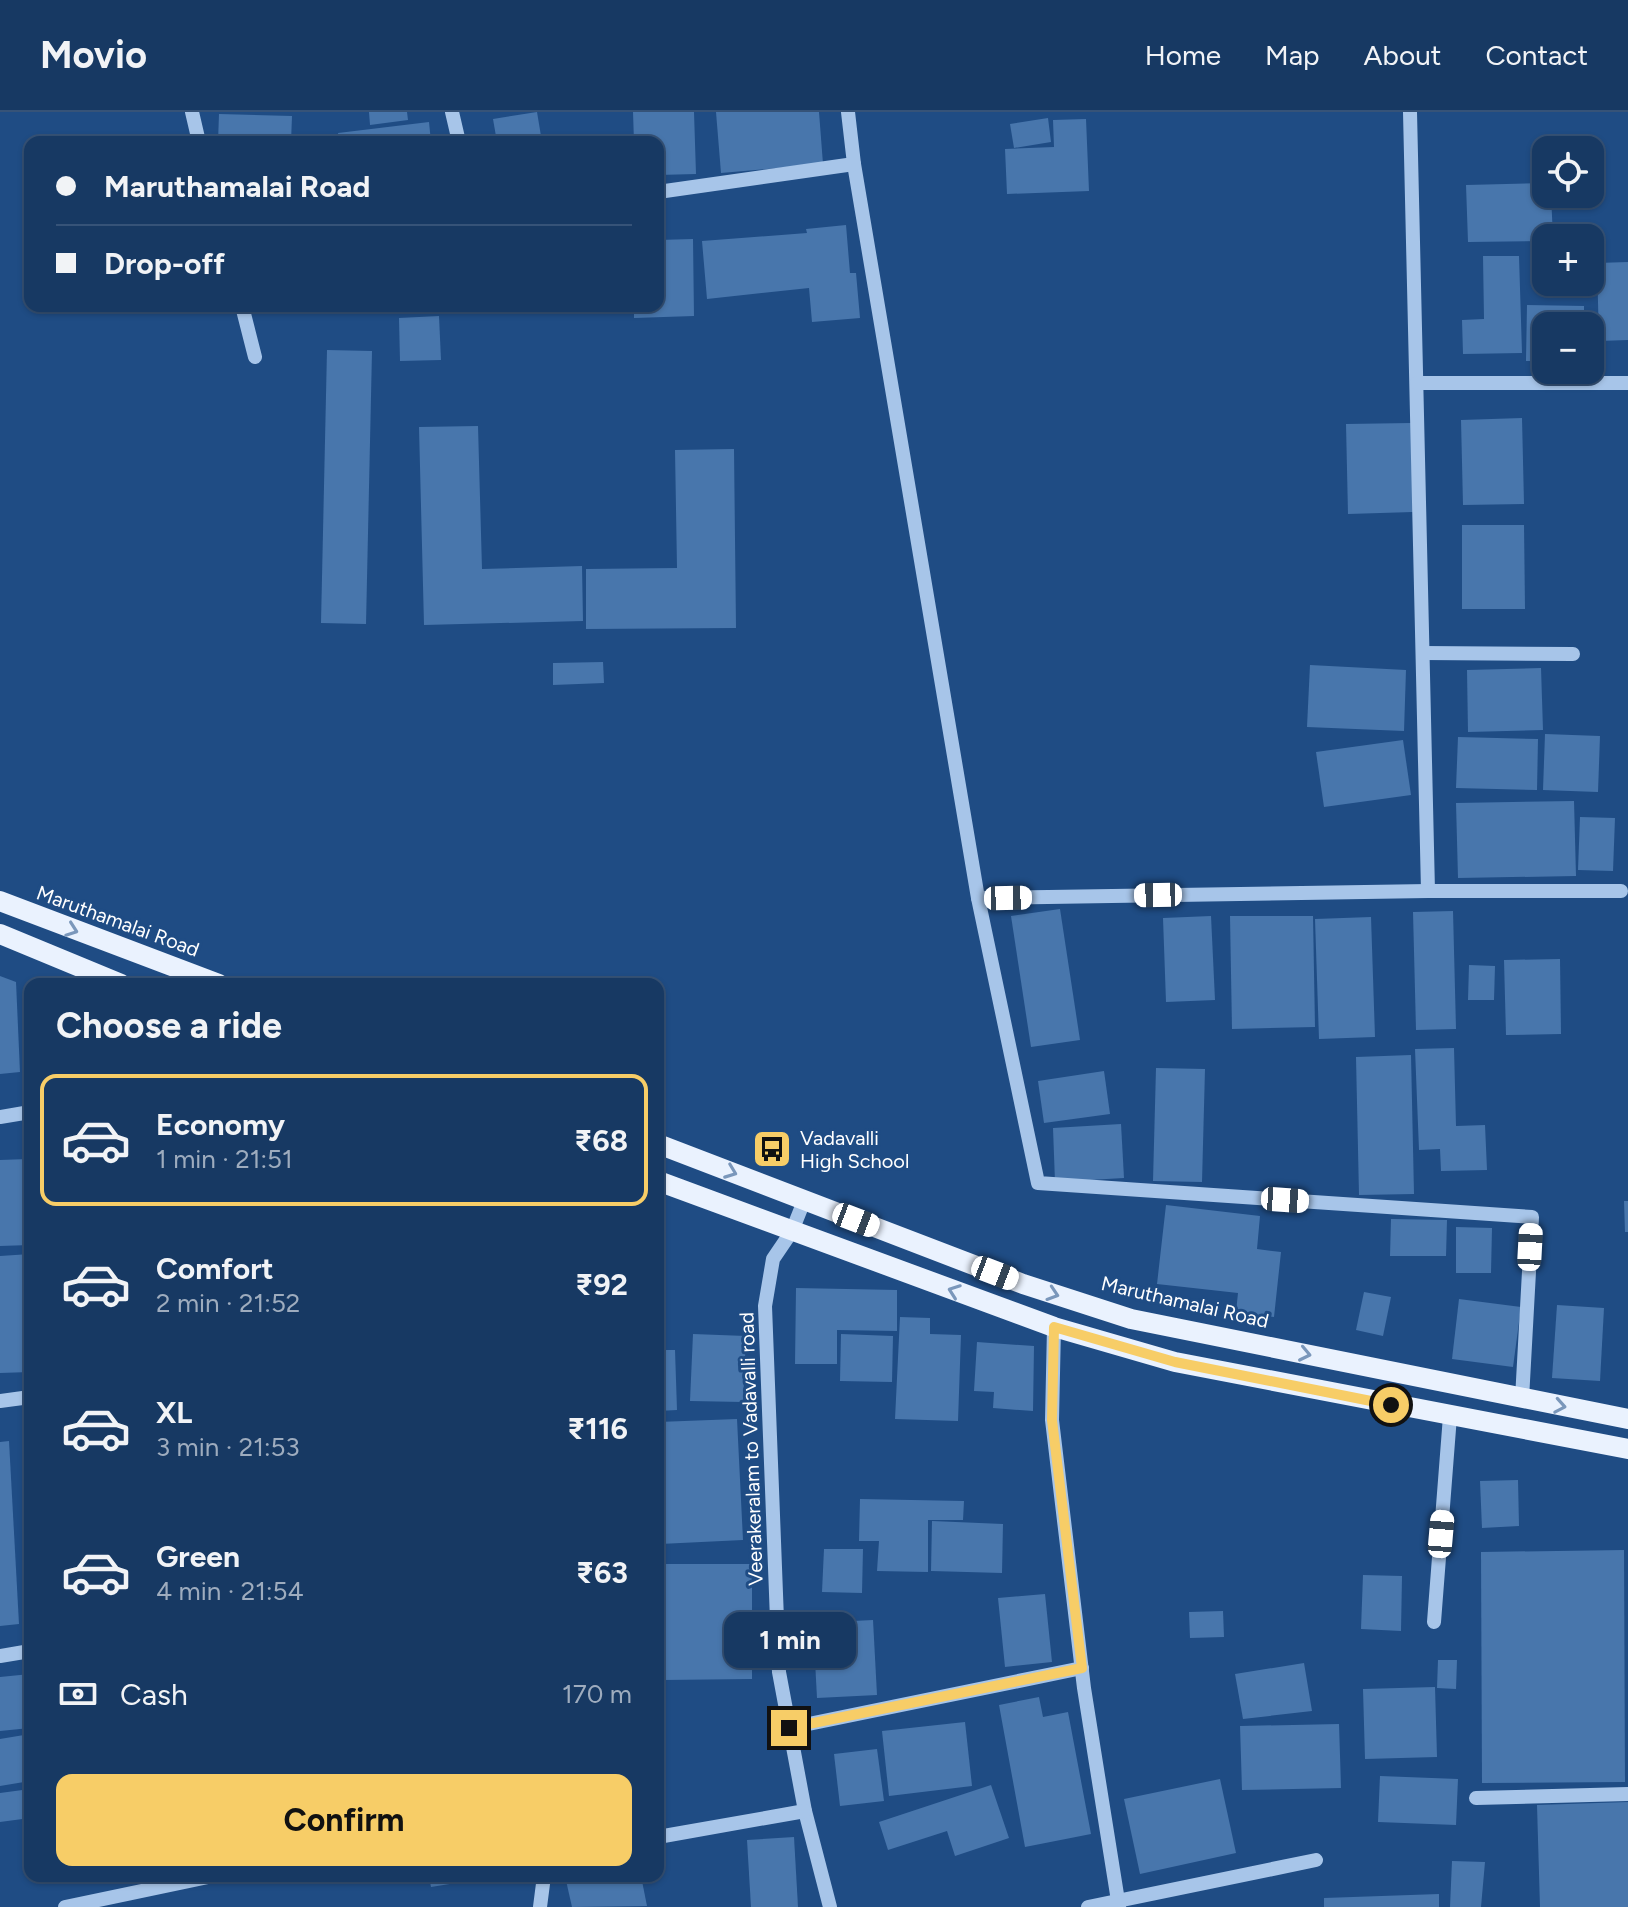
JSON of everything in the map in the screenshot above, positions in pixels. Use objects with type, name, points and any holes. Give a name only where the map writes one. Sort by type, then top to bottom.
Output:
[{"type":"main road","name":"Maruthamalai Road","points":[[0,901],[203,978]]},
{"type":"main road","points":[[0,934],[106,978]]},
{"type":"main road","name":"Maruthamalai Road","points":[[664,1146],[1023,1284],[1131,1319],[1628,1419]]},
{"type":"main road","points":[[664,1183],[1054,1327],[1175,1362],[1628,1449]]},
{"type":"street","points":[[192,112],[198,136]]},
{"type":"street","points":[[452,112],[458,136]]},
{"type":"street","points":[[850,112],[854,164],[978,898],[1038,1183],[1532,1217],[1522,1399]]},
{"type":"street","points":[[1410,112],[1428,891]]},
{"type":"street","points":[[664,191],[854,164]]},
{"type":"street","points":[[244,312],[255,357]]},
{"type":"street","points":[[1417,383],[1628,383]]},
{"type":"street","points":[[1423,653],[1573,654]]},
{"type":"street","points":[[978,898],[1621,891]]},
{"type":"street","points":[[0,1117],[24,1113]]},
{"type":"street","name":"Veerakeralam to Vadavalli road","points":[[804,1201],[792,1231],[773,1259],[765,1306],[779,1672],[805,1811],[830,1907]]},
{"type":"street","points":[[1054,1327],[1052,1420],[1082,1668],[1118,1904]]},
{"type":"street","points":[[0,1401],[24,1398]]},
{"type":"street","points":[[1434,1622],[1450,1416]]},
{"type":"street","points":[[0,1656],[24,1652]]},
{"type":"street","points":[[789,1728],[1082,1668]]},
{"type":"street","points":[[1476,1798],[1628,1794]]},
{"type":"street","points":[[664,1836],[805,1811]]},
{"type":"street","points":[[1088,1907],[1118,1904],[1316,1860]]},
{"type":"street","points":[[65,1907],[184,1882]]},
{"type":"street","points":[[540,1907],[543,1882]]},
{"type":"building","points":[[369,112],[407,112],[408,120],[370,125]]},
{"type":"building","points":[[537,112],[541,136],[496,136],[493,119]]},
{"type":"building","points":[[633,112],[694,112],[696,174],[664,175],[664,136],[634,136]]},
{"type":"building","points":[[716,112],[819,112],[823,164],[721,173]]},
{"type":"building","points":[[219,114],[292,116],[291,136],[218,136]]},
{"type":"building","points":[[1048,118],[1051,142],[1014,148],[1010,124]]},
{"type":"building","points":[[1086,119],[1089,191],[1007,194],[1005,149],[1054,147],[1053,120]]},
{"type":"building","points":[[429,122],[430,136],[338,136],[338,133]]},
{"type":"building","points":[[1532,183],[1532,208],[1552,208],[1552,224],[1532,224],[1532,241],[1468,242],[1466,185]]},
{"type":"building","points":[[846,225],[850,273],[856,273],[860,318],[812,322],[809,288],[707,299],[702,241],[807,233],[806,229]]},
{"type":"building","points":[[693,239],[694,316],[634,318],[634,312],[664,312],[664,240]]},
{"type":"building","points":[[1483,256],[1519,256],[1522,353],[1463,354],[1462,320],[1484,319]]},
{"type":"building","points":[[1628,262],[1628,340],[1604,341],[1604,312],[1598,312],[1598,296],[1604,296],[1604,263]]},
{"type":"building","points":[[1527,305],[1584,306],[1584,312],[1532,312],[1532,361],[1526,361]]},
{"type":"building","points":[[439,316],[441,360],[400,361],[399,318]]},
{"type":"building","points":[[327,350],[372,351],[366,624],[321,623]]},
{"type":"building","points":[[1522,418],[1524,504],[1463,505],[1461,420]]},
{"type":"building","points":[[1411,423],[1413,512],[1348,514],[1346,424]]},
{"type":"building","points":[[478,426],[482,569],[582,566],[583,621],[424,625],[419,427]]},
{"type":"building","points":[[734,449],[736,628],[586,629],[586,569],[677,568],[675,450]]},
{"type":"building","points":[[1462,525],[1524,525],[1525,609],[1462,609]]},
{"type":"building","points":[[603,662],[604,683],[553,685],[553,663]]},
{"type":"building","points":[[1310,665],[1406,670],[1404,731],[1307,727]]},
{"type":"building","points":[[1541,668],[1543,730],[1468,732],[1467,670]]},
{"type":"building","points":[[1545,734],[1600,736],[1598,792],[1543,790]]},
{"type":"building","points":[[1458,737],[1538,739],[1537,790],[1456,788]]},
{"type":"building","points":[[1403,740],[1411,795],[1324,807],[1316,752]]},
{"type":"building","points":[[1574,801],[1576,876],[1458,878],[1456,803]]},
{"type":"building","points":[[1580,817],[1615,818],[1613,871],[1578,870]]},
{"type":"building","points":[[1060,909],[1080,1040],[1031,1047],[1011,916]]},
{"type":"building","points":[[1453,911],[1456,1029],[1416,1030],[1413,912]]},
{"type":"building","points":[[1211,916],[1215,1000],[1166,1002],[1163,918]]},
{"type":"building","points":[[1230,916],[1313,916],[1315,1027],[1232,1029]]},
{"type":"building","points":[[1371,917],[1375,1037],[1319,1039],[1315,919]]},
{"type":"building","points":[[1560,959],[1561,1034],[1506,1035],[1504,960]]},
{"type":"building","points":[[1469,965],[1495,966],[1494,1000],[1468,1000]]},
{"type":"building","points":[[0,976],[16,982],[20,1072],[0,1074]]},
{"type":"building","points":[[1454,1048],[1456,1126],[1485,1125],[1487,1170],[1441,1171],[1440,1149],[1419,1150],[1415,1049]]},
{"type":"building","points":[[1411,1055],[1414,1194],[1359,1195],[1356,1057]]},
{"type":"building","points":[[1156,1068],[1205,1069],[1202,1182],[1153,1181]]},
{"type":"building","points":[[1104,1071],[1110,1114],[1044,1123],[1038,1081]]},
{"type":"building","points":[[1121,1124],[1124,1178],[1055,1182],[1053,1128]]},
{"type":"building","points":[[24,1159],[24,1245],[0,1246],[0,1160]]},
{"type":"building","points":[[1624,1201],[1628,1201],[1628,1232],[1625,1232]]},
{"type":"building","points":[[1166,1205],[1260,1216],[1257,1249],[1281,1252],[1274,1317],[1236,1312],[1238,1293],[1157,1284]]},
{"type":"building","points":[[1391,1219],[1447,1220],[1446,1256],[1390,1256]]},
{"type":"building","points":[[1456,1227],[1492,1228],[1491,1273],[1456,1273]]},
{"type":"building","points":[[24,1254],[24,1372],[0,1373],[0,1256]]},
{"type":"building","points":[[796,1288],[897,1290],[897,1331],[837,1330],[837,1364],[795,1364]]},
{"type":"building","points":[[1364,1292],[1391,1297],[1383,1336],[1356,1330]]},
{"type":"building","points":[[1459,1299],[1521,1307],[1513,1367],[1452,1359]]},
{"type":"building","points":[[1557,1305],[1604,1308],[1600,1381],[1552,1378]]},
{"type":"building","points":[[900,1317],[930,1318],[930,1334],[961,1335],[958,1421],[895,1419]]},
{"type":"building","points":[[693,1334],[746,1336],[743,1402],[690,1401]]},
{"type":"building","points":[[841,1334],[893,1336],[892,1382],[840,1381]]},
{"type":"building","points":[[977,1342],[1034,1346],[1033,1411],[993,1408],[994,1392],[974,1391]]},
{"type":"building","points":[[664,1350],[675,1350],[677,1410],[664,1411]]},
{"type":"building","points":[[737,1419],[743,1540],[664,1544],[664,1422]]},
{"type":"building","points":[[9,1441],[19,1624],[0,1626],[0,1442]]},
{"type":"building","points":[[1518,1480],[1519,1526],[1482,1528],[1480,1481]]},
{"type":"building","points":[[860,1499],[964,1501],[963,1520],[928,1520],[928,1572],[877,1571],[879,1541],[859,1541]]},
{"type":"building","points":[[932,1521],[1003,1524],[1002,1573],[931,1571]]},
{"type":"building","points":[[824,1549],[863,1549],[862,1593],[822,1592]]},
{"type":"building","points":[[1624,1550],[1625,1782],[1482,1783],[1481,1552]]},
{"type":"building","points":[[664,1564],[752,1564],[752,1679],[664,1680]]},
{"type":"building","points":[[1363,1575],[1402,1576],[1401,1631],[1361,1629]]},
{"type":"building","points":[[1045,1594],[1052,1662],[1005,1667],[998,1598]]},
{"type":"building","points":[[1223,1611],[1224,1637],[1190,1638],[1189,1612]]},
{"type":"building","points":[[873,1620],[877,1695],[817,1698],[813,1623]]},
{"type":"building","points":[[1438,1660],[1457,1660],[1456,1689],[1437,1688]]},
{"type":"building","points":[[1304,1663],[1312,1711],[1243,1719],[1235,1674]]},
{"type":"building","points":[[24,1675],[24,1729],[0,1731],[0,1677]]},
{"type":"building","points":[[1435,1687],[1437,1757],[1365,1759],[1363,1689]]},
{"type":"building","points":[[1039,1697],[1043,1717],[1068,1712],[1091,1834],[1025,1847],[999,1705]]},
{"type":"building","points":[[965,1722],[972,1786],[889,1796],[882,1731]]},
{"type":"building","points":[[1339,1724],[1341,1788],[1242,1790],[1240,1726]]},
{"type":"building","points":[[24,1735],[24,1782],[0,1786],[0,1739]]},
{"type":"building","points":[[877,1749],[884,1801],[840,1806],[834,1754]]},
{"type":"building","points":[[1380,1776],[1458,1779],[1456,1825],[1378,1822]]},
{"type":"building","points":[[1220,1779],[1236,1853],[1140,1874],[1124,1799]]},
{"type":"building","points":[[991,1785],[1009,1838],[955,1856],[947,1831],[888,1850],[879,1822]]},
{"type":"building","points":[[24,1790],[24,1819],[0,1822],[0,1793]]},
{"type":"building","points":[[1628,1802],[1628,1907],[1540,1907],[1537,1805]]},
{"type":"building","points":[[794,1837],[798,1907],[751,1907],[747,1840]]},
{"type":"building","points":[[1452,1861],[1485,1862],[1481,1907],[1450,1907]]},
{"type":"building","points":[[430,1882],[462,1882],[431,1887]]},
{"type":"building","points":[[566,1882],[642,1882],[647,1906],[572,1907]]},
{"type":"building","points":[[1439,1894],[1439,1907],[1324,1907],[1324,1898]]},
{"type":"place","name":"Vadavalli High School","points":[[772,1149]]},
{"type":"route","points":[[789,1728],[1082,1668],[1052,1420],[1054,1327],[1175,1362],[1391,1405]]}]
